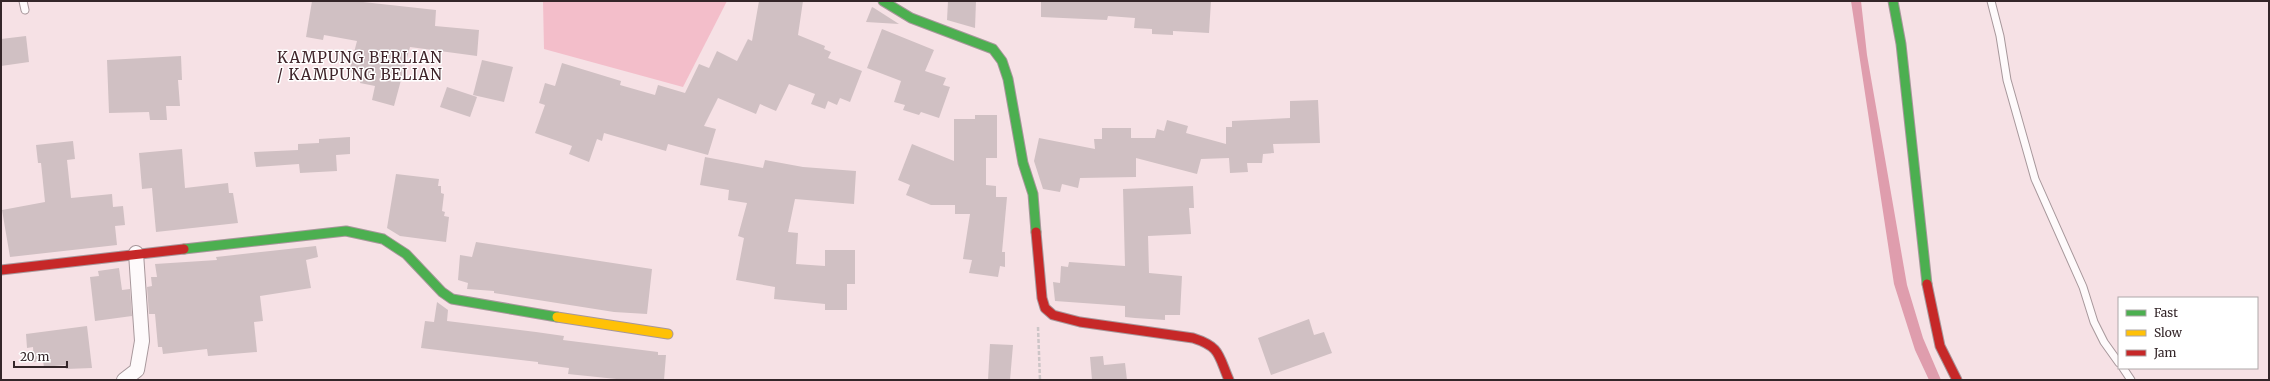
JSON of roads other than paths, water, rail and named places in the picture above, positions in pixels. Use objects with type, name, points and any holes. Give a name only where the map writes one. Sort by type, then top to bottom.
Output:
[{"type":"street","points":[[883,1],[911,18],[947,33],[993,49],[1002,61],[1008,79],[1023,163],[1033,194],[1042,298],[1045,308],[1053,315],[1080,322],[1148,330],[1201,340],[1216,350],[1229,380]]},
{"type":"street","points":[[1893,1],[1901,44],[1929,298],[1940,346],[1957,380]]},
{"type":"street","points":[[1,270],[136,253],[346,231],[384,239],[400,250],[442,292],[452,299],[473,304],[668,334]]},
{"type":"street","points":[[124,380],[137,370],[142,341],[136,253]]},
{"type":"lane","points":[[23,1],[24,10]]},
{"type":"lane","points":[[1990,1],[2000,36],[2008,80],[2035,179],[2083,287],[2094,322],[2104,342],[2118,362]]},
{"type":"lane","points":[[2124,369],[2131,380]]},
{"type":"district","name":"KAMPUNG BERLIAN / KAMPUNG BELIAN","points":[[360,66]]}]
